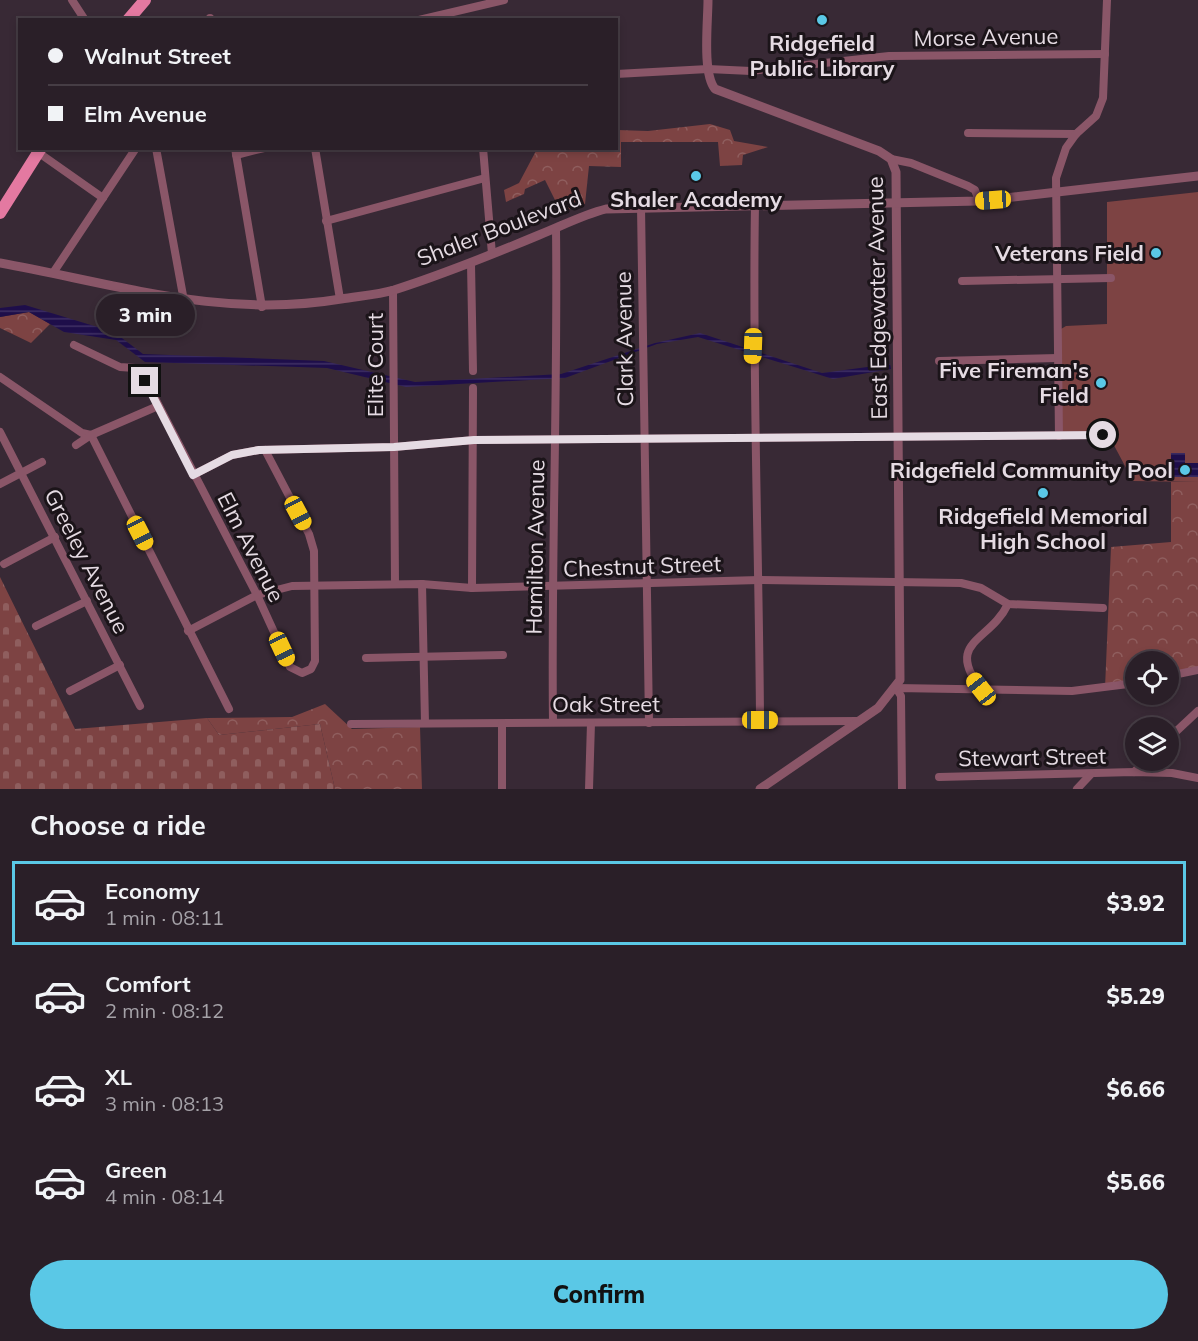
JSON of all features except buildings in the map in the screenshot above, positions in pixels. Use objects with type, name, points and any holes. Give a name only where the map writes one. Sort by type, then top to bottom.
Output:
[{"type":"main road","points":[[130,18],[146,0]]},
{"type":"main road","points":[[0,213],[40,151]]},
{"type":"street","points":[[72,0],[84,18]]},
{"type":"street","points":[[425,18],[464,6],[504,0]]},
{"type":"street","points":[[708,0],[709,81],[719,93],[968,186],[975,190],[979,201]]},
{"type":"street","points":[[1059,436],[1056,192],[1061,158],[1076,134],[1090,124],[1100,107],[1104,88],[1107,0]]},
{"type":"street","name":"Morse Avenue","points":[[618,74],[708,69],[751,71],[788,69],[889,56],[1105,54]]},
{"type":"street","points":[[968,133],[1076,134]]},
{"type":"street","points":[[54,273],[135,150]]},
{"type":"street","points":[[156,150],[184,301]]},
{"type":"street","points":[[315,150],[340,299]]},
{"type":"street","points":[[483,150],[492,254]]},
{"type":"street","points":[[40,151],[103,198]]},
{"type":"street","points":[[236,152],[262,307]]},
{"type":"street","name":"East Edgewater Avenue","points":[[891,159],[896,172],[897,204],[900,680],[896,688]]},
{"type":"street","name":"Shaler Boulevard","points":[[0,262],[184,301],[262,307],[340,299],[393,290],[471,264],[556,229],[582,214],[606,209],[979,201],[1198,176]]},
{"type":"street","points":[[326,221],[485,178]]},
{"type":"street","points":[[755,205],[753,361],[760,720]]},
{"type":"street","name":"Clark Avenue","points":[[641,207],[645,585],[649,723]]},
{"type":"street","name":"Hamilton Avenue","points":[[553,722],[552,586],[557,376],[556,229]]},
{"type":"street","points":[[471,264],[473,371]]},
{"type":"street","points":[[962,281],[1112,278]]},
{"type":"street","name":"Elite Court","points":[[393,290],[396,584]]},
{"type":"street","name":"Elm Avenue","points":[[74,345],[120,366],[135,368],[144,376],[193,475],[257,595],[290,667],[298,673],[307,672],[315,661],[315,585]]},
{"type":"street","points":[[939,361],[1058,358]]},
{"type":"street","points":[[0,377],[81,433],[91,435]]},
{"type":"street","points":[[472,588],[473,388]]},
{"type":"street","points":[[76,445],[91,435],[158,406]]},
{"type":"street","name":"Greeley Avenue","points":[[0,432],[140,706]]},
{"type":"street","points":[[91,435],[229,709]]},
{"type":"street","points":[[193,475],[232,455],[265,450],[394,447],[474,440],[643,441],[1103,435]]},
{"type":"street","points":[[265,450],[309,534],[314,551],[315,585]]},
{"type":"street","points":[[0,484],[42,462]]},
{"type":"street","points":[[4,564],[55,537]]},
{"type":"street","name":"Chestnut Street","points":[[188,631],[257,595],[292,586],[315,585],[422,584],[472,588],[645,585],[759,580],[968,584],[981,588],[1008,604],[1103,608]]},
{"type":"street","points":[[422,584],[425,723]]},
{"type":"street","points":[[36,626],[87,601]]},
{"type":"street","points":[[981,689],[969,674],[967,655],[973,644],[1002,617],[1008,604]]},
{"type":"street","points":[[366,658],[503,655]]},
{"type":"street","points":[[70,691],[120,665]]},
{"type":"street","points":[[1179,674],[1198,670]]},
{"type":"street","points":[[760,789],[861,721],[878,708],[896,688],[1072,691],[1125,684]]},
{"type":"street","points":[[896,688],[901,696],[902,789]]},
{"type":"street","points":[[1179,729],[1198,711]]},
{"type":"street","name":"Oak Street","points":[[351,724],[861,721]]},
{"type":"street","points":[[589,789],[591,723]]},
{"type":"street","points":[[502,724],[502,789]]},
{"type":"street","name":"Stewart Street","points":[[939,777],[1134,772],[1172,773],[1198,778]]},
{"type":"street","points":[[1077,789],[1091,774]]},
{"type":"green space","points":[[710,124],[730,130],[734,141],[768,147],[743,155],[742,165],[720,166],[718,142],[621,142],[621,167],[589,166],[585,204],[561,212],[545,180],[525,189],[524,194],[506,202],[504,190],[519,183],[536,150],[618,150],[618,130],[648,131]]},
{"type":"green space","points":[[1198,192],[1198,482],[1133,481],[1109,436],[1059,436],[1056,332],[1066,326],[1107,324],[1107,202]]},
{"type":"green space","points":[[29,312],[50,324],[31,343],[0,328],[0,317]]},
{"type":"green space","points":[[1171,482],[1198,482],[1198,672],[1179,675],[1179,651],[1125,651],[1125,684],[1105,688],[1111,547],[1171,542]]},
{"type":"green space","points":[[0,577],[75,729],[207,718],[219,735],[320,724],[335,789],[0,789]]},
{"type":"green space","points":[[325,704],[352,729],[420,727],[422,789],[335,789],[320,724],[219,735],[207,718],[292,717]]},
{"type":"shaded area","points":[[25,305],[114,332],[143,354],[324,361],[415,382],[561,374],[655,343],[700,333],[822,373],[890,364],[891,369],[833,379],[698,337],[657,344],[565,378],[406,387],[327,368],[145,362],[116,340],[64,332],[29,312],[0,317],[0,308]]},
{"type":"shaded area","name":"Ridgefield Community Pool","points":[[1171,453],[1185,453],[1185,463],[1198,463],[1198,477],[1171,477]]},
{"type":"place","name":"Ridgefield Public Library","points":[[822,20]]},
{"type":"place","name":"Shaler Academy","points":[[696,176]]},
{"type":"place","name":"Veterans Field","points":[[1156,253]]},
{"type":"place","name":"Five Fireman's Field","points":[[1101,383]]},
{"type":"place","name":"Ridgefield Community Pool","points":[[1185,470]]},
{"type":"place","name":"Ridgefield Memorial High School","points":[[1043,493]]},
{"type":"route","points":[[145,381],[193,475],[232,455],[259,450],[394,447],[474,440],[643,441],[1103,435]]}]
